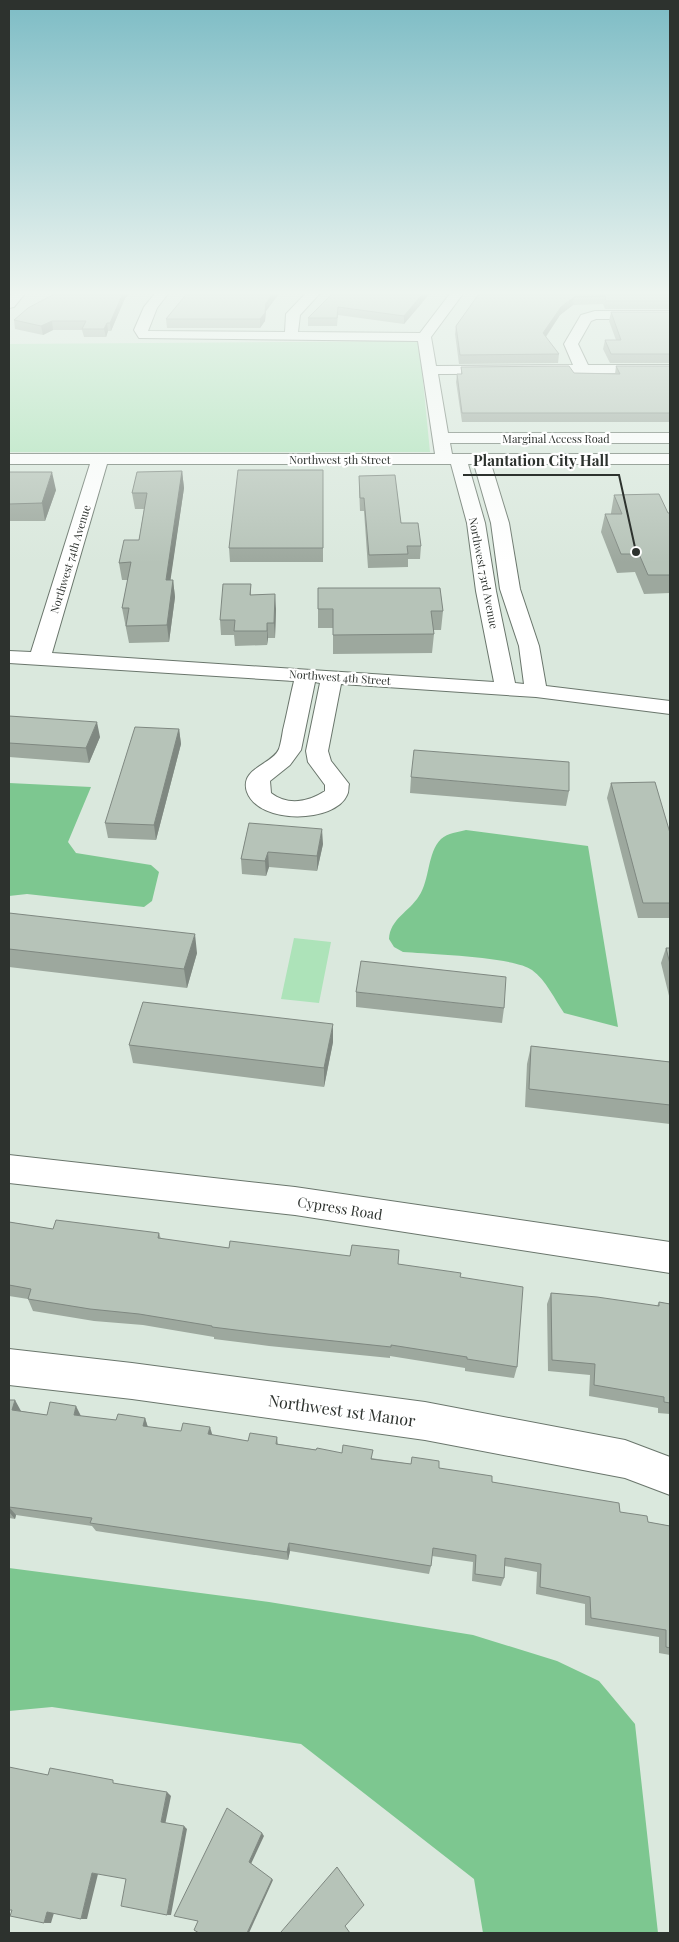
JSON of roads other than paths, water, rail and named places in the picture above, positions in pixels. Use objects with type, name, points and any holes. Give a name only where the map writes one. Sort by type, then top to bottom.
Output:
[{"type":"street","name":"Northwest 73rd Avenue","points":[[433,382],[442,438],[476,523],[486,591],[506,689]]},
{"type":"street","name":"Marginal Access Road","points":[[442,438],[670,438]]},
{"type":"street","name":"Northwest 73rd Avenue","points":[[481,458],[500,523],[510,589],[529,646],[536,691]]},
{"type":"street","name":"Northwest 5th Street","points":[[9,459],[670,459]]},
{"type":"street","name":"Northwest 74th Avenue","points":[[40,658],[100,459]]},
{"type":"street","name":"Northwest 4th Street","points":[[9,657],[536,691],[670,708]]},
{"type":"street","points":[[306,675],[290,750],[286,758],[260,776],[258,783],[259,792],[266,801],[278,807],[289,809],[312,807],[336,794],[337,784],[320,762],[317,751],[332,677]]},
{"type":"street","name":"Cypress Road","points":[[9,1169],[295,1200],[670,1258]]},
{"type":"street","name":"Northwest 1st Manor","points":[[9,1367],[132,1381],[425,1421],[625,1459],[670,1476]]},
{"type":"place","name":"Plantation City Hall","points":[[636,552]]}]
